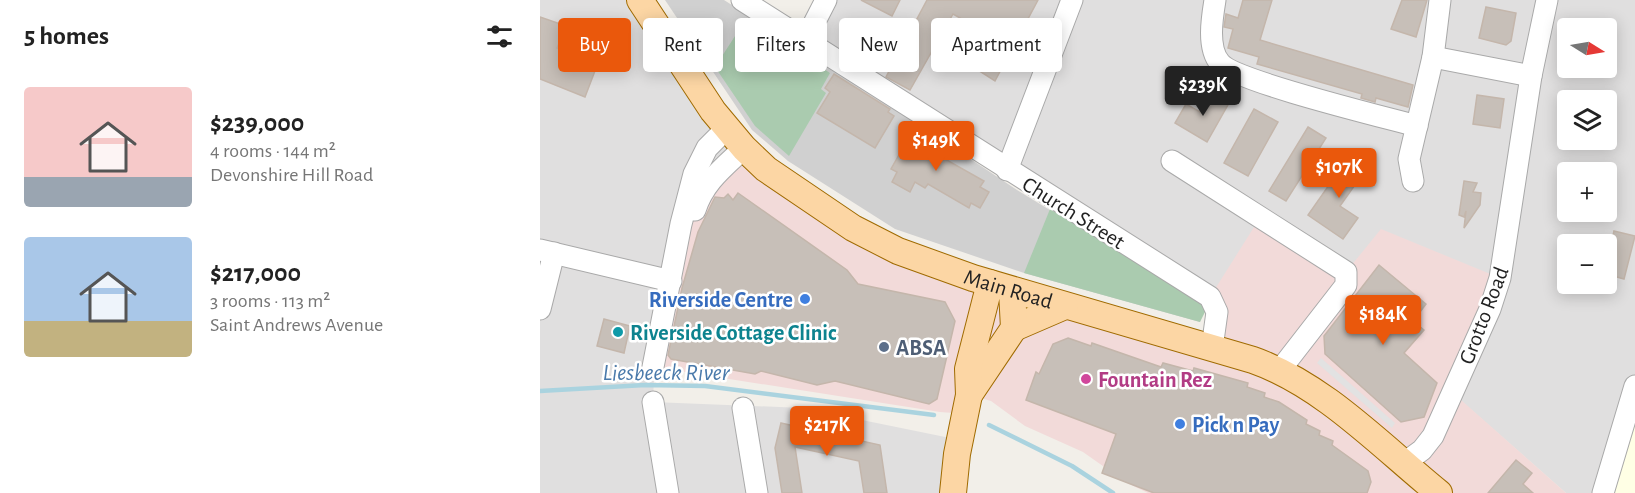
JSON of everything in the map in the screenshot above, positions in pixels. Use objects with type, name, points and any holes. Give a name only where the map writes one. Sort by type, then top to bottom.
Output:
[{"type":"main road","name":"Main Road","points":[[640,0],[727,129],[744,148],[766,169],[876,241],[921,260],[1001,287],[1280,370],[1313,390],[1439,493]]},
{"type":"main road","points":[[1001,287],[1014,328]]},
{"type":"main road","points":[[953,493],[956,460],[969,395],[968,369],[1001,287]]},
{"type":"main road","points":[[969,395],[1014,328],[1065,306]]},
{"type":"street","name":"Church Street","points":[[742,0],[770,18]]},
{"type":"street","points":[[817,18],[826,0]]},
{"type":"street","points":[[1007,170],[1072,0]]},
{"type":"street","points":[[1215,0],[1213,45],[1218,60],[1226,68],[1254,80],[1417,126]]},
{"type":"street","points":[[1413,182],[1408,165],[1433,57],[1440,0]]},
{"type":"street","name":"Grotto Road","points":[[1403,464],[1422,450],[1433,436],[1495,294],[1504,260],[1531,76],[1547,0]]},
{"type":"street","name":"Church Street","points":[[827,55],[1210,297],[1217,312],[1212,348]]},
{"type":"street","points":[[1433,57],[1531,76]]},
{"type":"street","points":[[653,367],[681,224],[697,166],[707,148],[727,129]]},
{"type":"street","points":[[676,258],[706,185],[744,148]]},
{"type":"street","points":[[1172,161],[1346,272],[1346,285],[1280,370]]},
{"type":"street","points":[[540,309],[547,252],[671,281]]},
{"type":"street","points":[[1602,493],[1635,386]]},
{"type":"street","points":[[653,402],[668,493]]},
{"type":"street","points":[[743,408],[757,493]]},
{"type":"shaded area","points":[[540,0],[640,0],[653,18],[643,18],[643,72],[691,72],[744,148],[654,376],[653,402],[803,408],[960,440],[953,493],[540,493]]},
{"type":"shaded area","points":[[665,0],[724,0],[752,18],[735,18],[735,72],[827,72],[827,66],[1017,190],[1204,304],[1200,322],[1024,273],[895,229],[788,161],[752,130],[713,72],[723,72],[723,18],[677,18]]},
{"type":"shaded area","points":[[826,0],[1635,0],[1635,386],[1603,493],[1566,493],[1451,392],[1346,272],[1210,297],[854,72],[919,72],[919,18],[839,18],[839,62],[827,55],[827,18],[817,18]]},
{"type":"shaded area","points":[[735,36],[735,72],[827,71],[830,73],[821,89],[826,93],[789,156],[755,126],[718,72],[723,72],[723,55]]},
{"type":"shaded area","points":[[744,148],[853,228],[1212,348],[1210,297],[1261,216],[1346,272],[1381,229],[1500,278],[1452,392],[1566,493],[1148,493],[1127,483],[1083,452],[1025,426],[991,401],[970,395],[966,414],[940,412],[653,367],[693,215]]},
{"type":"shaded area","points":[[1050,209],[1204,304],[1206,310],[1200,322],[1024,273]]},
{"type":"shaded area","points":[[1321,358],[1395,423],[1392,428],[1317,363]]},
{"type":"shaded area","points":[[1635,380],[1635,493],[1603,493]]},
{"type":"building","points":[[861,0],[900,0],[892,16]]},
{"type":"building","points":[[927,0],[1038,0],[1028,18],[960,18],[953,14],[951,18],[931,18],[931,53],[910,90],[886,77],[889,72],[919,72],[917,18]]},
{"type":"building","points":[[1243,0],[1272,0],[1260,40],[1413,85],[1408,107],[1376,98],[1375,102],[1361,98],[1362,94],[1257,64],[1259,57],[1228,48],[1233,29],[1224,27],[1226,14],[1238,18]]},
{"type":"building","points":[[1402,0],[1427,0],[1416,37],[1391,29]]},
{"type":"building","points":[[1486,7],[1516,13],[1511,41],[1506,45],[1479,38]]},
{"type":"building","points":[[540,17],[558,23],[558,72],[595,72],[585,97],[540,79]]},
{"type":"building","points":[[981,72],[1000,72],[995,81]]},
{"type":"building","points":[[834,74],[890,109],[888,112],[894,116],[875,148],[817,113],[830,92],[825,88]]},
{"type":"building","points":[[1212,93],[1229,103],[1207,142],[1175,123],[1186,104],[1200,112]]},
{"type":"building","points":[[1477,95],[1504,99],[1500,128],[1473,124]]},
{"type":"building","points":[[1254,109],[1278,122],[1248,176],[1224,163]]},
{"type":"building","points":[[1308,127],[1326,138],[1286,201],[1269,191]]},
{"type":"building","points":[[913,130],[937,144],[934,148],[945,154],[943,158],[984,181],[980,187],[989,192],[980,208],[971,203],[969,208],[928,184],[925,188],[915,182],[910,192],[892,182],[897,172],[891,169]]},
{"type":"building","points":[[1350,155],[1367,168],[1340,206],[1358,218],[1343,239],[1308,215]]},
{"type":"building","points":[[1464,181],[1477,183],[1473,192],[1481,193],[1480,205],[1464,228],[1466,211],[1464,217],[1459,215]]},
{"type":"building","name":"Riverside Centre","points":[[738,193],[847,270],[858,284],[945,302],[955,321],[937,399],[929,404],[835,381],[817,385],[761,371],[755,374],[671,359],[668,355],[682,288],[698,232],[715,197],[724,198],[728,194],[733,200]]},
{"type":"building","points":[[1614,231],[1635,236],[1624,279],[1617,277],[1617,234],[1613,234]]},
{"type":"building","points":[[1379,265],[1426,304],[1413,321],[1424,330],[1404,353],[1437,383],[1424,417],[1401,422],[1325,354],[1324,336]]},
{"type":"building","name":"Riverside Cottage Clinic","points":[[604,319],[630,326],[624,353],[597,346]]},
{"type":"building","points":[[1068,338],[1091,346],[1092,343],[1161,367],[1163,363],[1193,371],[1194,368],[1248,383],[1247,387],[1265,393],[1264,397],[1279,402],[1307,420],[1306,424],[1320,431],[1319,435],[1333,441],[1332,445],[1368,471],[1371,482],[1367,493],[1154,493],[1102,473],[1116,434],[1026,400],[1036,372],[1039,374],[1053,344]]},
{"type":"building","points":[[781,423],[880,445],[887,493],[864,493],[859,461],[795,447],[802,493],[782,493],[775,448]]},
{"type":"building","points":[[1516,460],[1532,473],[1523,484],[1533,493],[1488,493]]},
{"type":"waterway","name":"Liesbeeck River","points":[[540,391],[645,385],[705,386],[934,415]]},
{"type":"waterway","name":"Liesbeeck River","points":[[989,425],[1072,466],[1113,493]]},
{"type":"place","name":"Riverside Centre","points":[[805,299]]},
{"type":"place","name":"Riverside Cottage Clinic","points":[[618,332]]},
{"type":"place","name":"ABSA","points":[[884,347]]},
{"type":"place","name":"Fountain Rez","points":[[1086,379]]},
{"type":"place","name":"Pick n Pay","points":[[1180,424]]}]
